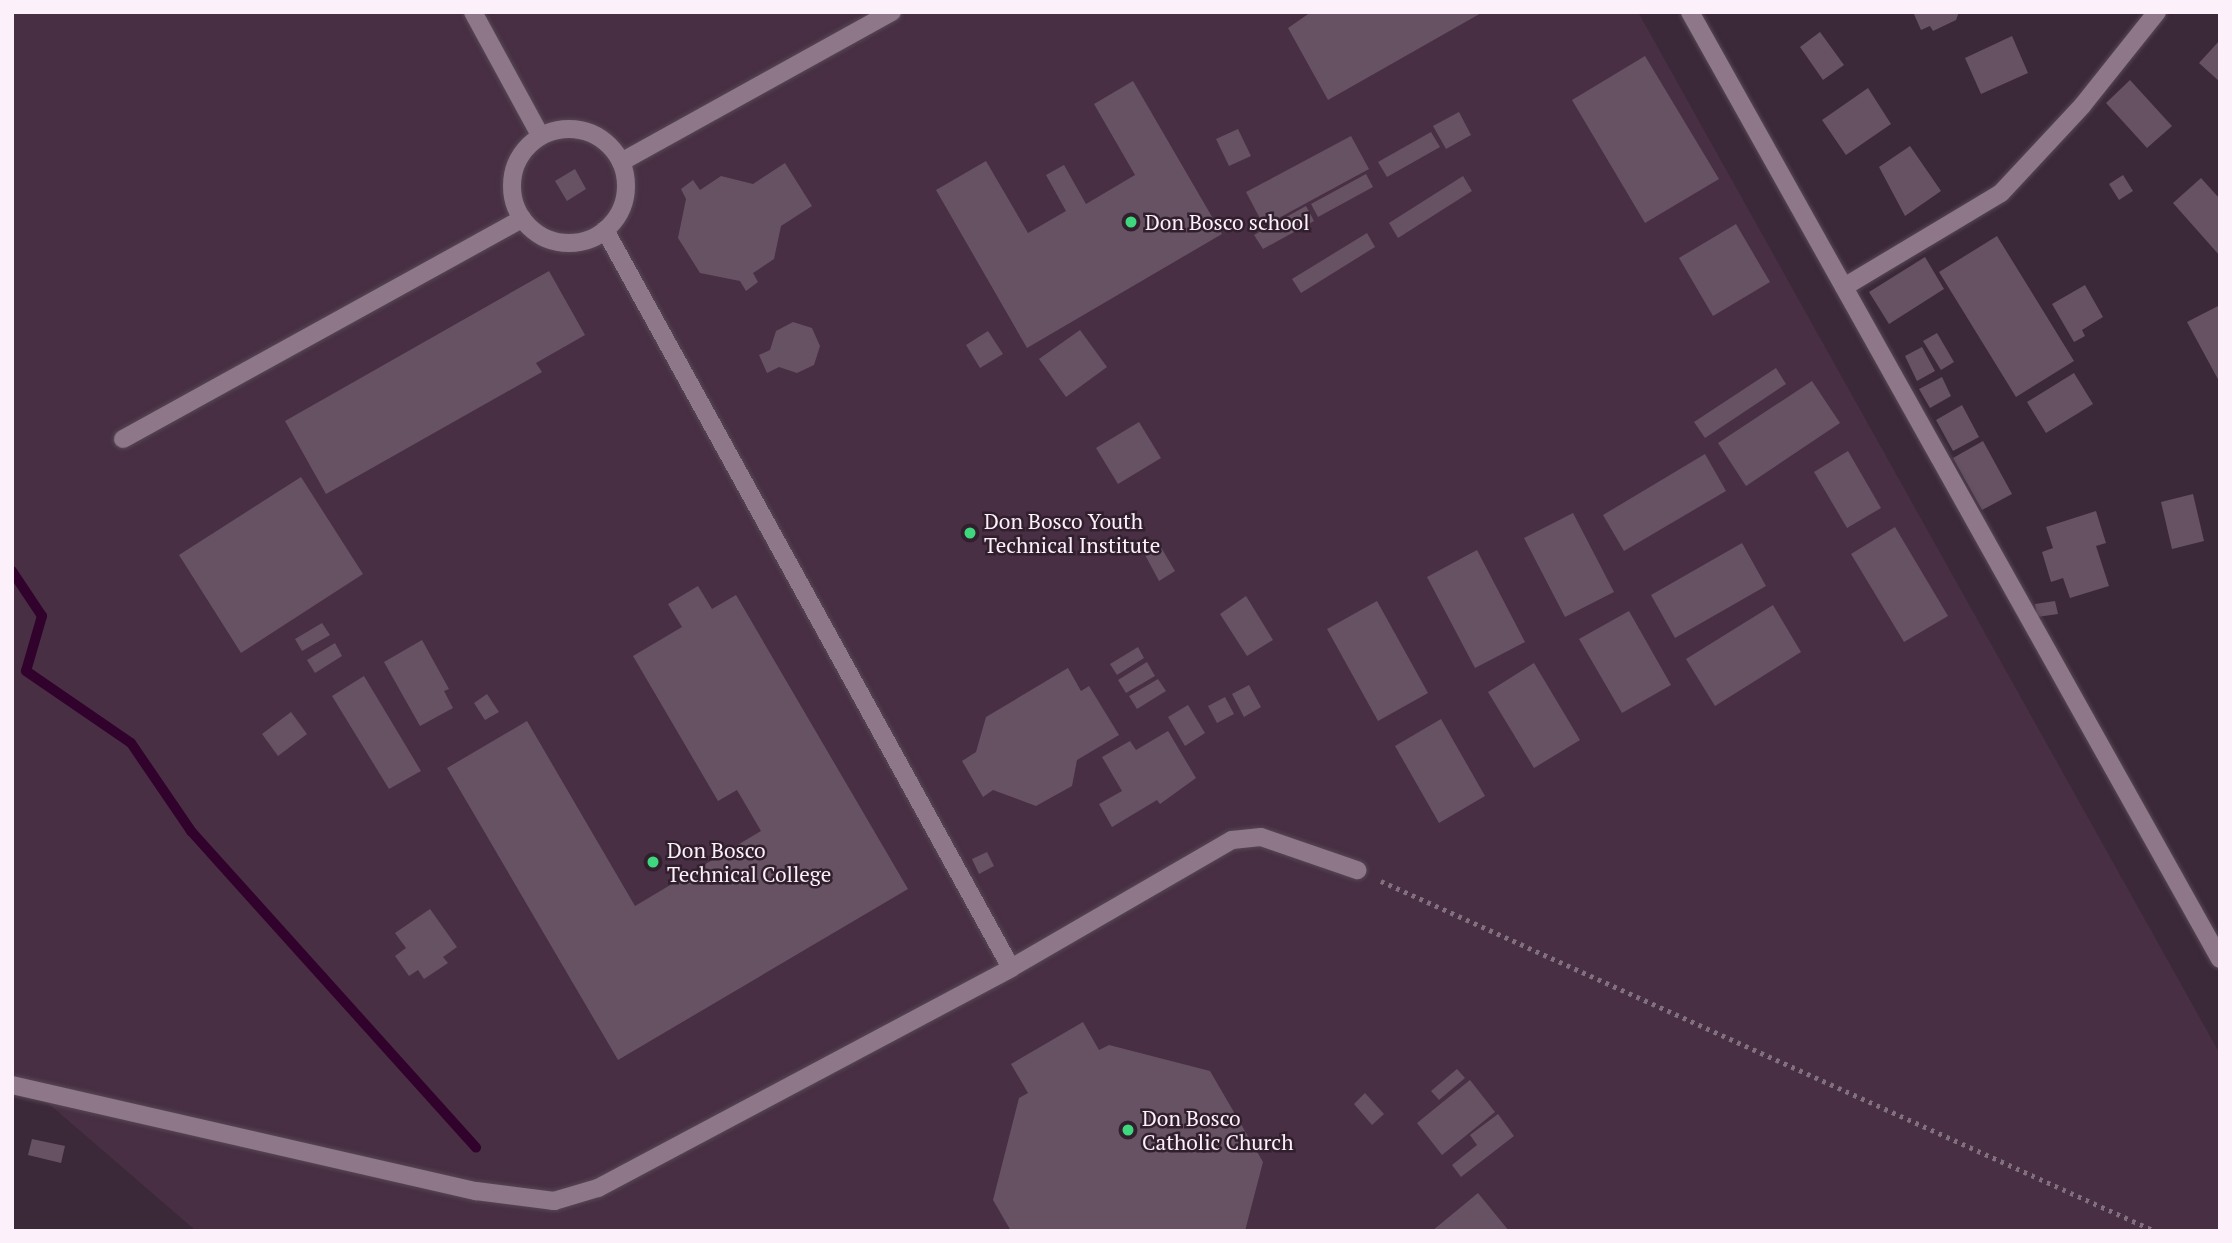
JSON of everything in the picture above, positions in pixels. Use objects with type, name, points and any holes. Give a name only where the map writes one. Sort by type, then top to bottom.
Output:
[{"type":"street","points":[[472,12],[540,135]]},
{"type":"street","points":[[621,162],[892,12]]},
{"type":"street","points":[[1690,12],[2220,959]]},
{"type":"street","points":[[1844,287],[2001,193],[2082,106],[2157,12]]},
{"type":"street","points":[[563,128],[586,131],[607,143],[621,162],[624,199],[605,230],[584,241],[561,243],[539,235],[522,219],[513,197],[513,173],[523,151],[540,135],[563,128]]},
{"type":"street","points":[[123,439],[522,219]]},
{"type":"street","points":[[605,230],[1011,968]]},
{"type":"street","points":[[12,1085],[476,1191],[554,1200],[598,1188],[1011,968],[1232,840],[1261,837],[1357,870]]},
{"type":"path","points":[[1357,870],[2155,1231]]},
{"type":"shaded area","name":"Don Bosco Youth Technical Institute","points":[[12,12],[1638,12],[2220,1054],[2220,1231],[196,1231],[12,1072]]},
{"type":"building","points":[[1311,12],[1483,12],[1328,100],[1288,28]]},
{"type":"building","points":[[1913,12],[1959,12],[1956,20],[1933,31],[1930,26],[1921,30]]},
{"type":"building","points":[[1820,32],[1844,65],[1823,80],[1800,47]]},
{"type":"building","points":[[2012,36],[2028,73],[1981,94],[1965,58]]},
{"type":"building","points":[[2220,40],[2220,82],[2199,63]]},
{"type":"building","points":[[1645,56],[1719,179],[1645,223],[1572,100]]},
{"type":"building","points":[[2130,80],[2172,126],[2147,148],[2106,103]]},
{"type":"building","name":"Don Bosco school","points":[[1133,81],[1222,234],[1027,348],[936,190],[986,161],[1028,233],[1066,211],[1046,175],[1064,165],[1086,204],[1135,175],[1094,104]]},
{"type":"building","points":[[1868,88],[1891,124],[1846,155],[1822,120]]},
{"type":"building","points":[[1459,112],[1471,135],[1446,149],[1433,126]]},
{"type":"building","points":[[1238,129],[1251,156],[1229,166],[1216,139]]},
{"type":"building","points":[[1431,132],[1440,147],[1387,177],[1378,162]]},
{"type":"building","points":[[1351,136],[1369,169],[1264,226],[1246,192]]},
{"type":"building","points":[[1910,146],[1941,191],[1905,216],[1879,167]]},
{"type":"building","points":[[785,163],[812,206],[781,226],[774,259],[753,273],[758,282],[746,291],[740,281],[700,273],[678,238],[686,199],[681,189],[693,180],[700,190],[721,176],[753,184]]},
{"type":"building","points":[[575,169],[586,189],[567,201],[555,181]]},
{"type":"building","points":[[1366,174],[1373,187],[1318,217],[1311,204]]},
{"type":"building","points":[[2123,175],[2133,191],[2119,200],[2109,184]]},
{"type":"building","points":[[1463,176],[1472,191],[1398,238],[1389,223]]},
{"type":"building","points":[[2201,178],[2220,199],[2220,256],[2173,203]]},
{"type":"building","points":[[1306,206],[1314,221],[1263,249],[1254,235]]},
{"type":"building","points":[[1736,224],[1770,282],[1713,316],[1679,258]]},
{"type":"building","points":[[1367,233],[1375,247],[1301,293],[1292,279]]},
{"type":"building","points":[[1997,236],[2074,361],[2016,397],[1939,272]]},
{"type":"building","points":[[1925,257],[1944,289],[1889,324],[1869,292]]},
{"type":"building","points":[[549,271],[585,335],[536,363],[542,372],[326,494],[285,421]]},
{"type":"building","points":[[2085,285],[2103,317],[2082,330],[2085,336],[2074,342],[2052,304]]},
{"type":"building","points":[[2220,305],[2220,383],[2187,322]]},
{"type":"building","points":[[793,322],[812,328],[820,346],[814,365],[797,373],[779,367],[767,373],[759,355],[770,350],[776,331]]},
{"type":"building","points":[[1080,330],[1107,367],[1066,397],[1039,359]]},
{"type":"building","points":[[988,331],[1003,354],[980,368],[966,345]]},
{"type":"building","points":[[1937,333],[1954,362],[1941,370],[1923,341]]},
{"type":"building","points":[[1922,347],[1935,371],[1917,381],[1905,356]]},
{"type":"building","points":[[1776,368],[1786,384],[1705,438],[1694,422]]},
{"type":"building","points":[[2074,373],[2093,404],[2046,433],[2027,402]]},
{"type":"building","points":[[1942,377],[1951,396],[1930,408],[1919,389]]},
{"type":"building","points":[[1812,381],[1840,423],[1746,486],[1718,443]]},
{"type":"building","points":[[1962,405],[1979,437],[1953,451],[1936,420]]},
{"type":"building","points":[[1139,422],[1161,458],[1118,484],[1096,448]]},
{"type":"building","points":[[1983,441],[2012,494],[1982,510],[1953,458]]},
{"type":"building","points":[[1848,451],[1881,508],[1847,528],[1814,472]]},
{"type":"building","points":[[1705,454],[1726,491],[1624,551],[1603,515]]},
{"type":"building","points":[[301,477],[363,574],[241,653],[179,555]]},
{"type":"building","points":[[2193,494],[2204,541],[2172,549],[2161,502]]},
{"type":"building","points":[[2096,511],[2106,543],[2096,546],[2109,586],[2070,598],[2063,578],[2051,582],[2042,552],[2053,548],[2046,527]]},
{"type":"building","points":[[1573,513],[1614,592],[1565,617],[1524,538]]},
{"type":"building","points":[[1895,527],[1948,616],[1904,642],[1851,554]]},
{"type":"building","points":[[1742,543],[1766,586],[1675,638],[1651,595]]},
{"type":"building","points":[[1159,544],[1175,571],[1159,581],[1144,553]]},
{"type":"building","points":[[1477,550],[1525,642],[1475,668],[1427,577]]},
{"type":"building","points":[[698,586],[712,609],[736,595],[908,889],[618,1060],[447,768],[527,721],[635,906],[761,831],[737,790],[718,801],[633,656],[682,627],[668,604]]},
{"type":"building","points":[[1246,596],[1273,640],[1247,656],[1220,614]]},
{"type":"building","points":[[1377,601],[1428,693],[1378,721],[1327,629]]},
{"type":"building","points":[[2055,601],[2058,614],[2037,617],[2035,604]]},
{"type":"building","points":[[1773,605],[1801,652],[1715,706],[1686,659]]},
{"type":"building","points":[[1629,611],[1671,685],[1622,713],[1579,639]]},
{"type":"building","points":[[322,623],[330,635],[302,651],[295,639]]},
{"type":"building","points":[[422,640],[449,689],[444,691],[453,708],[420,726],[384,662]]},
{"type":"building","points":[[335,643],[342,656],[315,673],[307,660]]},
{"type":"building","points":[[1138,647],[1144,658],[1117,675],[1110,664]]},
{"type":"building","points":[[1147,662],[1155,676],[1126,693],[1118,680]]},
{"type":"building","points":[[1534,663],[1580,740],[1534,768],[1488,692]]},
{"type":"building","points":[[1068,668],[1081,691],[1089,686],[1119,735],[1077,760],[1072,786],[1036,806],[993,790],[983,797],[962,761],[976,752],[986,717]]},
{"type":"building","points":[[364,676],[421,771],[389,789],[332,696]]},
{"type":"building","points":[[1158,679],[1166,691],[1137,709],[1129,696]]},
{"type":"building","points":[[1249,685],[1261,707],[1244,717],[1232,694]]},
{"type":"building","points":[[487,694],[499,712],[485,720],[474,703]]},
{"type":"building","points":[[1225,697],[1234,714],[1217,723],[1208,706]]},
{"type":"building","points":[[1188,705],[1205,733],[1185,746],[1168,717]]},
{"type":"building","points":[[291,712],[307,734],[278,756],[262,734]]},
{"type":"building","points":[[1441,719],[1485,796],[1439,823],[1395,746]]},
{"type":"building","points":[[1168,731],[1196,778],[1160,804],[1157,800],[1112,827],[1099,804],[1122,791],[1102,757],[1130,741],[1136,750]]},
{"type":"building","points":[[987,852],[994,866],[979,874],[972,859]]},
{"type":"building","points":[[430,909],[457,947],[443,957],[448,963],[424,979],[418,970],[409,976],[395,956],[406,948],[395,933]]},
{"type":"building","name":"Don Bosco Catholic Church","points":[[1083,1022],[1099,1050],[1109,1045],[1210,1071],[1263,1162],[1245,1231],[1011,1231],[993,1200],[1019,1098],[1028,1093],[1011,1064]]},
{"type":"building","points":[[1457,1069],[1465,1078],[1439,1100],[1431,1091]]},
{"type":"building","points":[[1470,1080],[1495,1112],[1442,1155],[1417,1123]]},
{"type":"building","points":[[1365,1093],[1384,1114],[1372,1125],[1354,1104]]},
{"type":"building","points":[[1498,1114],[1514,1136],[1461,1177],[1452,1165],[1477,1145],[1470,1135]]},
{"type":"building","points":[[32,1139],[65,1146],[61,1163],[28,1155]]},
{"type":"building","points":[[1478,1193],[1509,1231],[1432,1231]]},
{"type":"waterway","points":[[12,571],[42,616],[26,671],[131,743],[191,831],[476,1147]]},
{"type":"place","name":"Don Bosco school","points":[[1131,222]]},
{"type":"place","name":"Don Bosco Youth Technical Institute","points":[[970,533]]},
{"type":"place","name":"Don Bosco Technical College","points":[[653,862]]},
{"type":"place","name":"Don Bosco Catholic Church","points":[[1128,1130]]}]
